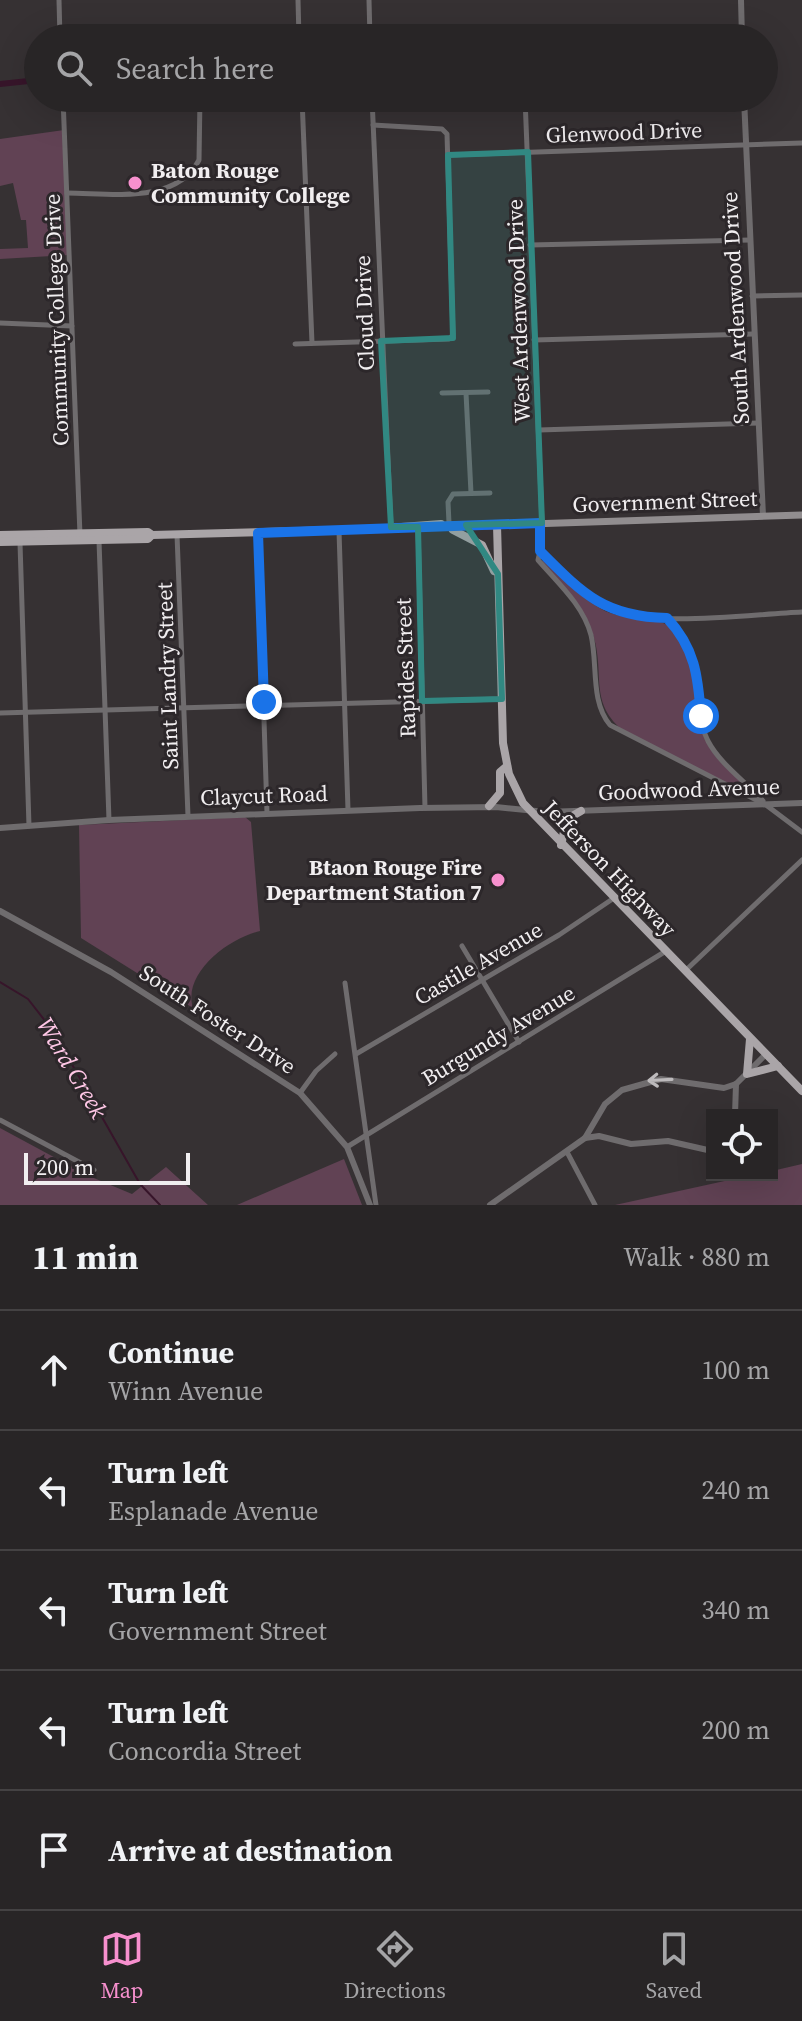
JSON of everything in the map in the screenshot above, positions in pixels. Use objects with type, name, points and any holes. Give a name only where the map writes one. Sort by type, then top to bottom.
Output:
[{"type":"main road","name":"Government Street","points":[[0,542],[148,532],[152,535],[177,535],[339,531],[802,515]]},
{"type":"main road","name":"Jefferson Highway","points":[[497,525],[507,766],[529,810],[802,1091]]},
{"type":"main road","points":[[451,526],[482,545],[498,574]]},
{"type":"main road","points":[[99,540],[103,535],[123,533]]},
{"type":"main road","name":"Government Street","points":[[0,535],[99,540],[148,539],[152,535]]},
{"type":"main road","points":[[489,806],[500,793],[500,772],[507,766]]},
{"type":"main road","points":[[561,845],[567,819],[581,811]]},
{"type":"main road","points":[[750,1038],[747,1074],[778,1066]]},
{"type":"street","points":[[59,0],[60,24]]},
{"type":"street","points":[[298,0],[299,24]]},
{"type":"street","points":[[369,0],[370,24]]},
{"type":"street","points":[[741,0],[742,24]]},
{"type":"street","name":"Community College Drive","points":[[64,112],[80,537]]},
{"type":"street","points":[[67,193],[149,192],[177,184],[199,160],[200,112]]},
{"type":"street","points":[[303,112],[312,343]]},
{"type":"street","name":"Cloud Drive","points":[[373,112],[391,527]]},
{"type":"street","name":"West Ardenwood Drive","points":[[526,112],[539,430],[541,523],[538,560],[569,596],[587,624],[600,705],[610,725],[766,805]]},
{"type":"street","name":"South Ardenwood Drive","points":[[744,112],[763,516]]},
{"type":"street","points":[[295,344],[449,339],[453,335],[447,134],[442,129],[373,125]]},
{"type":"street","name":"Glenwood Drive","points":[[448,155],[802,143]]},
{"type":"street","points":[[530,245],[750,240]]},
{"type":"street","points":[[752,296],[802,295]]},
{"type":"street","points":[[0,323],[72,326]]},
{"type":"street","points":[[534,340],[753,334]]},
{"type":"street","points":[[442,393],[488,392]]},
{"type":"street","points":[[466,393],[471,493]]},
{"type":"street","points":[[539,430],[758,423]]},
{"type":"street","points":[[451,526],[448,502],[453,494],[490,493]]},
{"type":"street","name":"Rapides Street","points":[[418,527],[425,808]]},
{"type":"street","points":[[339,531],[348,810]]},
{"type":"street","points":[[258,533],[267,813]]},
{"type":"street","name":"Saint Landry Street","points":[[177,535],[188,816]]},
{"type":"street","points":[[99,540],[109,820]]},
{"type":"street","points":[[20,542],[29,826]]},
{"type":"street","points":[[540,551],[599,604],[625,614],[667,618],[802,612]]},
{"type":"street","points":[[667,618],[692,652],[707,739],[718,756],[766,805],[802,832]]},
{"type":"street","points":[[0,713],[502,699]]},
{"type":"street","name":"Goodwood Avenue","points":[[529,810],[802,803]]},
{"type":"street","name":"Claycut Road","points":[[0,828],[348,810],[489,806],[529,810]]},
{"type":"street","points":[[685,971],[802,860]]},
{"type":"street","name":"Castile Avenue","points":[[356,1054],[483,976],[559,935],[614,898]]},
{"type":"street","name":"South Foster Drive","points":[[0,911],[111,972],[300,1093],[347,1147],[373,1205]]},
{"type":"street","points":[[462,946],[483,976],[519,1042]]},
{"type":"street","name":"Burgundy Avenue","points":[[347,1147],[666,951]]},
{"type":"street","points":[[345,983],[367,1133],[373,1205]]},
{"type":"street","points":[[300,1093],[316,1071],[335,1054]]},
{"type":"street","points":[[490,1205],[585,1138],[615,1094],[653,1079],[677,1080],[714,1089],[736,1084],[766,1054]]},
{"type":"street","points":[[735,1109],[736,1084]]},
{"type":"street","points":[[599,1118],[607,1138]]},
{"type":"street","points":[[0,1120],[94,1170]]},
{"type":"street","points":[[585,1138],[607,1138],[624,1144],[668,1141],[706,1150]]},
{"type":"street","points":[[567,1152],[595,1205]]},
{"type":"highlighted area","points":[[528,152],[542,523],[466,525],[498,574],[502,699],[422,701],[418,527],[391,527],[381,341],[453,338],[448,155]]},
{"type":"shaded area","points":[[64,130],[69,255],[0,259],[0,249],[28,248],[26,220],[21,220],[13,183],[0,186],[0,139]]},
{"type":"shaded area","points":[[545,559],[596,606],[614,614],[663,623],[679,634],[691,658],[706,741],[720,762],[751,790],[753,796],[626,733],[614,721],[602,698],[592,632],[576,604],[542,561]]},
{"type":"shaded area","points":[[245,817],[251,822],[260,931],[222,949],[201,970],[191,995],[193,1008],[81,938],[79,825]]},
{"type":"shaded area","points":[[0,1128],[89,1176],[132,1194],[166,1167],[208,1205],[0,1205]]},
{"type":"shaded area","points":[[344,1159],[362,1205],[237,1205]]},
{"type":"shaded area","points":[[802,1164],[802,1205],[615,1205],[725,1181],[778,1181],[778,1170]]},
{"type":"waterway","points":[[0,84],[24,81]]},
{"type":"waterway","name":"Ward Creek","points":[[0,982],[28,999],[53,1031],[140,1184],[160,1205]]},
{"type":"place","name":"Baton Rouge Community College","points":[[135,183]]},
{"type":"place","name":"Btaon Rouge Fire Department Station 7","points":[[498,880]]},
{"type":"route","points":[[264,702],[258,533],[391,527],[437,526],[440,529],[540,523],[540,551],[589,598],[625,614],[667,618],[681,633],[692,652],[696,668],[701,716]]}]
